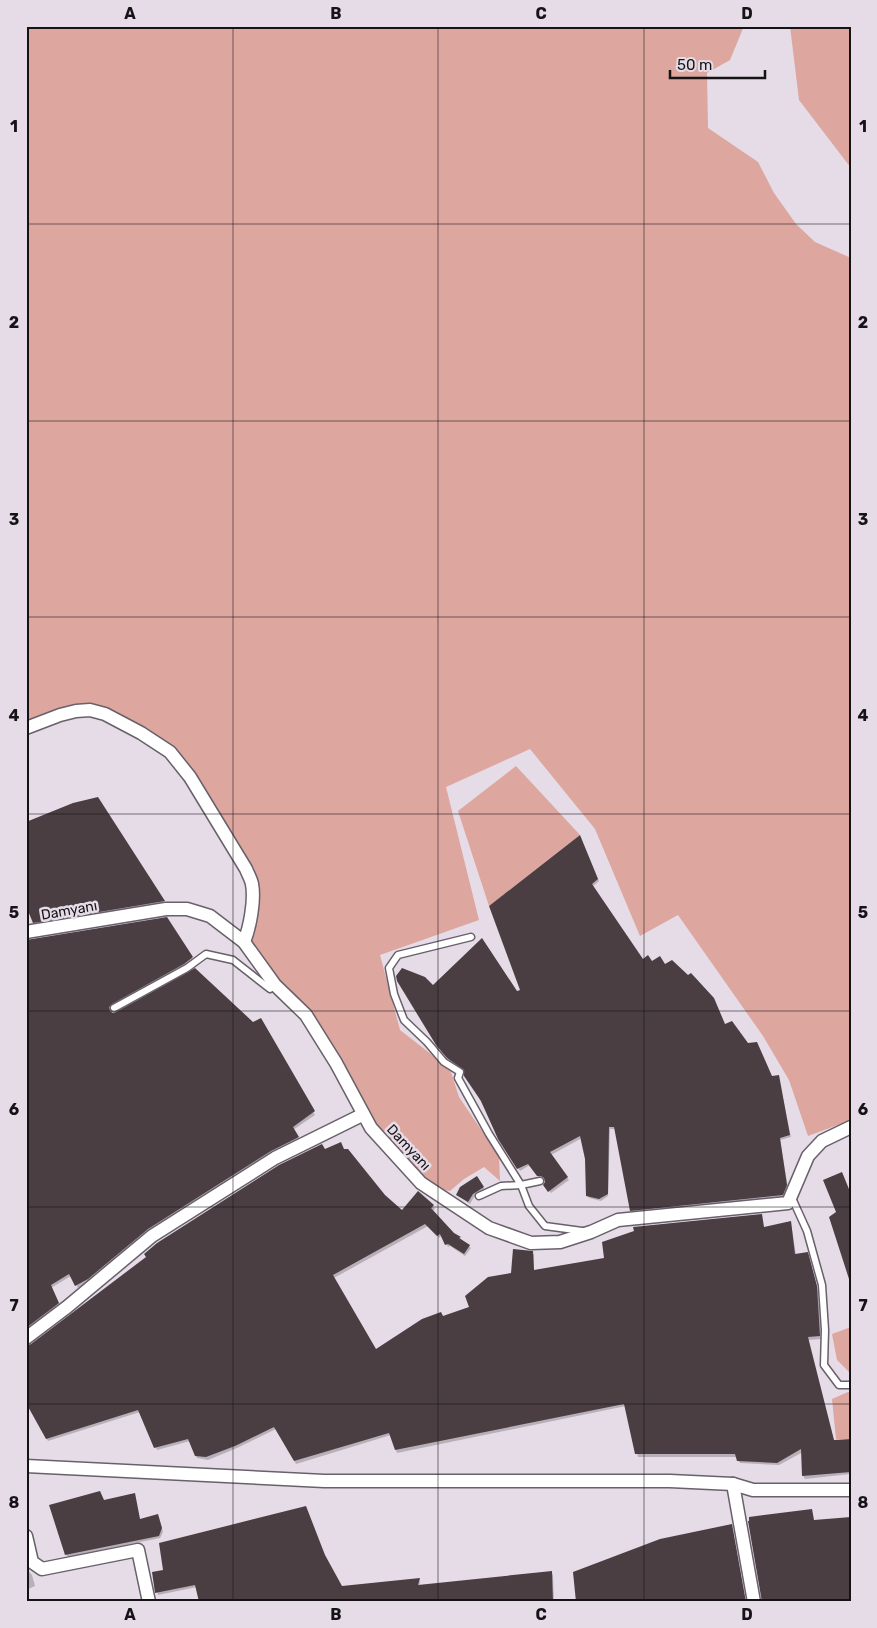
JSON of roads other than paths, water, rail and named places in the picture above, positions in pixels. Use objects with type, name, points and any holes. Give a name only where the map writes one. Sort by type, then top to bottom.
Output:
[{"type":"street","points":[[26,728],[60,715],[90,710],[105,714],[141,732],[170,752],[190,777],[246,869],[252,884],[253,899],[247,935],[244,942]]},
{"type":"street","name":"Damyanı","points":[[26,932],[166,909],[188,909],[210,916],[244,942],[276,985],[306,1015],[336,1063],[370,1128],[421,1182],[489,1228],[531,1243],[560,1242],[591,1232],[618,1220],[788,1203],[791,1196]]},
{"type":"street","points":[[26,1338],[67,1307],[152,1236],[275,1158],[362,1115]]},
{"type":"street","points":[[791,1196],[808,1156],[822,1141],[851,1127]]},
{"type":"street","points":[[26,1466],[324,1481],[670,1481],[733,1484],[753,1490],[851,1490]]},
{"type":"street","points":[[733,1484],[754,1602]]},
{"type":"street","points":[[26,1536],[32,1562],[42,1568],[138,1550],[149,1602]]},
{"type":"lane","points":[[471,937],[398,955],[389,968],[404,1020],[444,1062],[460,1072],[458,1078],[467,1096],[521,1185],[529,1206],[545,1226],[591,1232]]},
{"type":"lane","points":[[114,1008],[187,968],[206,954],[233,960],[270,989],[276,985]]},
{"type":"lane","points":[[479,1196],[501,1186],[521,1185],[540,1181]]},
{"type":"lane","points":[[791,1196],[807,1231],[822,1285],[825,1330],[824,1364],[839,1385],[851,1386]]}]
